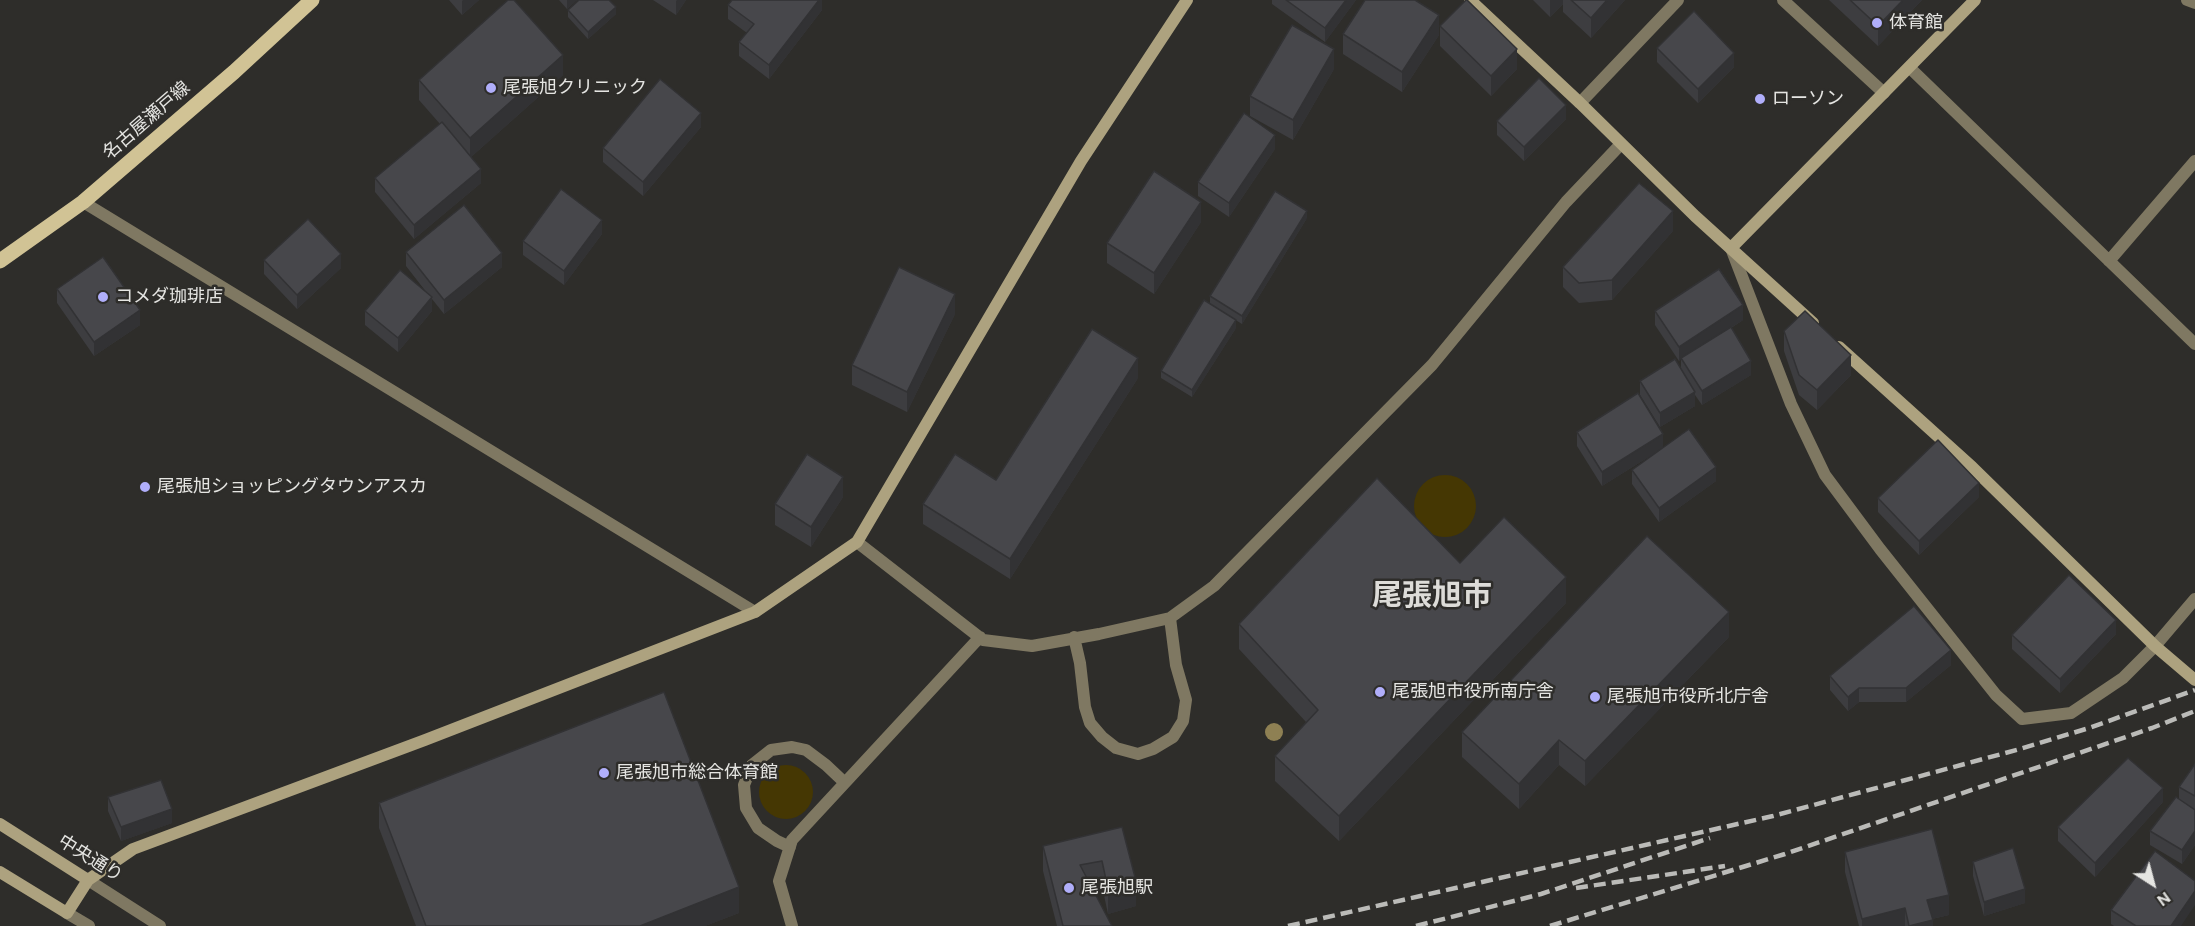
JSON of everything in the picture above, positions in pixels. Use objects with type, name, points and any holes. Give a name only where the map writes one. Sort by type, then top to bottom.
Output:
[{"type":"main road","name":"名古屋瀬戸線","points":[[0,261],[83,202],[234,72],[312,0]]},
{"type":"street","points":[[67,912],[88,880],[133,849],[425,740],[754,612],[857,542],[1081,161],[1187,0]]},
{"type":"street","points":[[1470,0],[1731,248],[1972,467],[2155,646],[2195,680]]},
{"type":"street","points":[[1580,103],[1678,0]]},
{"type":"street","points":[[1783,0],[1884,93]]},
{"type":"street","points":[[1731,248],[1975,0]]},
{"type":"street","points":[[2187,0],[2195,3]]},
{"type":"street","points":[[1910,68],[2195,344]]},
{"type":"street","points":[[857,542],[983,640],[1032,646],[1170,618],[1214,586],[1432,365],[1566,202],[1621,144]]},
{"type":"street","points":[[2109,261],[2195,161]]},
{"type":"street","points":[[83,202],[754,612]]},
{"type":"street","points":[[1731,248],[1791,404],[1825,475],[1880,549],[1996,695],[2022,719],[2072,713],[2123,678],[2155,646],[2195,599]]},
{"type":"street","points":[[1074,637],[1080,663],[1085,707],[1090,723],[1101,737],[1116,748],[1138,754],[1153,749],[1173,737],[1183,722],[1186,700],[1176,665],[1170,618]]},
{"type":"street","points":[[792,926],[779,881],[792,840],[980,637]]},
{"type":"street","points":[[790,847],[758,828],[746,808],[744,785],[752,765],[771,750],[792,747],[806,750],[844,782]]},
{"type":"street","name":"中央通り","points":[[0,824],[160,926]]},
{"type":"street","points":[[0,872],[89,926]]},
{"type":"shaded area","points":[[1445,475],[1457,477],[1467,484],[1474,494],[1476,506],[1474,518],[1467,528],[1457,535],[1445,537],[1433,535],[1423,528],[1416,518],[1414,506],[1416,494],[1423,484],[1433,477]]},
{"type":"shaded area","points":[[781,765],[791,765],[801,769],[809,777],[813,792],[809,807],[801,815],[791,819],[781,819],[771,815],[763,807],[759,797],[759,787],[763,777],[771,769]]},
{"type":"building","name":"尾張旭クリニック","points":[[508,0],[514,0],[563,55],[470,138],[419,80]]},
{"type":"building","points":[[579,0],[609,0],[616,7],[588,32],[568,10]]},
{"type":"building","points":[[732,0],[819,0],[769,65],[739,42],[754,24],[728,5]]},
{"type":"building","points":[[1286,0],[1346,0],[1325,28]]},
{"type":"building","points":[[1365,0],[1415,0],[1439,15],[1402,72],[1343,34]]},
{"type":"building","points":[[1466,0],[1517,49],[1491,76],[1440,26]]},
{"type":"building","points":[[1571,0],[1607,0],[1591,18]]},
{"type":"building","points":[[1850,0],[1903,0],[1878,26]]},
{"type":"building","points":[[1694,11],[1734,53],[1698,89],[1657,48]]},
{"type":"building","points":[[1292,25],[1334,49],[1293,120],[1250,96]]},
{"type":"building","points":[[1539,78],[1566,105],[1524,147],[1497,121]]},
{"type":"building","points":[[660,79],[701,113],[643,182],[603,148]]},
{"type":"building","points":[[1244,113],[1275,135],[1229,203],[1198,182]]},
{"type":"building","points":[[442,122],[481,169],[414,225],[375,178]]},
{"type":"building","points":[[1154,171],[1201,202],[1154,273],[1107,243]]},
{"type":"building","points":[[1639,183],[1673,211],[1612,280],[1579,283],[1563,267]]},
{"type":"building","points":[[561,189],[602,220],[564,271],[523,241]]},
{"type":"building","points":[[1275,191],[1307,211],[1242,316],[1210,296]]},
{"type":"building","points":[[464,205],[502,253],[444,300],[406,252]]},
{"type":"building","points":[[308,219],[341,254],[297,295],[264,260]]},
{"type":"building","points":[[103,257],[140,310],[94,342],[57,289]]},
{"type":"building","points":[[899,267],[955,294],[907,392],[852,365]]},
{"type":"building","points":[[1719,269],[1743,305],[1679,347],[1655,311]]},
{"type":"building","points":[[400,270],[432,297],[398,338],[365,311]]},
{"type":"building","points":[[1204,300],[1236,320],[1192,390],[1161,371]]},
{"type":"building","points":[[1805,311],[1851,355],[1817,390],[1799,375],[1784,331]]},
{"type":"building","points":[[1731,327],[1751,361],[1702,391],[1681,358]]},
{"type":"building","points":[[1092,329],[1138,358],[1010,559],[923,504],[955,454],[996,480]]},
{"type":"building","points":[[1675,359],[1695,392],[1660,413],[1640,381]]},
{"type":"building","points":[[1638,393],[1663,434],[1602,472],[1577,432]]},
{"type":"building","points":[[1689,429],[1716,467],[1659,508],[1632,470]]},
{"type":"building","points":[[1938,440],[1979,483],[1919,541],[1878,498]]},
{"type":"building","points":[[807,454],[843,477],[811,527],[775,504]]},
{"type":"building","name":"尾張旭市役所南庁舎","points":[[1377,478],[1460,563],[1504,517],[1566,577],[1339,816],[1275,756],[1318,710],[1239,624]]},
{"type":"building","name":"尾張旭市役所北庁舎","points":[[1647,536],[1729,612],[1585,761],[1559,740],[1519,784],[1462,732]]},
{"type":"building","points":[[2069,575],[2116,620],[2060,679],[2012,635]]},
{"type":"building","points":[[1914,606],[1951,650],[1906,688],[1859,688],[1848,697],[1830,676]]},
{"type":"building","name":"尾張旭市総合体育館","points":[[664,692],[739,887],[640,926],[426,926],[379,803]]},
{"type":"building","points":[[2128,758],[2163,788],[2095,863],[2058,827]]},
{"type":"building","points":[[2195,764],[2195,796],[2179,787]]},
{"type":"building","points":[[161,780],[172,809],[121,827],[108,797]]},
{"type":"building","points":[[2176,797],[2195,810],[2195,831],[2182,850],[2150,831]]},
{"type":"building","points":[[1122,827],[1136,881],[1108,889],[1102,861],[1080,865],[1112,926],[1063,926],[1043,846]]},
{"type":"building","points":[[1932,829],[1949,895],[1927,900],[1933,920],[1909,926],[1905,908],[1862,919],[1845,852]]},
{"type":"building","points":[[2013,848],[2025,889],[1984,902],[1973,862]]},
{"type":"building","points":[[2155,851],[2195,881],[2195,891],[2171,926],[2136,926],[2111,910]]},
{"type":"railway","points":[[1288,926],[1773,816],[2020,749],[2089,728],[2195,690]]},
{"type":"railway","points":[[1550,926],[1785,854],[2152,728],[2195,711]]},
{"type":"railway","points":[[1416,926],[1541,894],[1710,838]]},
{"type":"railway","points":[[1576,888],[1725,866]]},
{"type":"place","name":"体育館","points":[[1877,23]]},
{"type":"place","name":"尾張旭クリニック","points":[[491,88]]},
{"type":"place","name":"ローソン","points":[[1760,99]]},
{"type":"place","name":"コメダ珈琲店","points":[[103,297]]},
{"type":"place","name":"尾張旭ショッピングタウンアスカ","points":[[145,487]]},
{"type":"place","name":"尾張旭市役所南庁舎","points":[[1380,692]]},
{"type":"place","name":"尾張旭市役所北庁舎","points":[[1595,697]]},
{"type":"place","name":"尾張旭市総合体育館","points":[[604,773]]},
{"type":"place","name":"尾張旭駅","points":[[1069,888]]},
{"type":"district","name":"尾張旭市","points":[[1432,597]]}]
